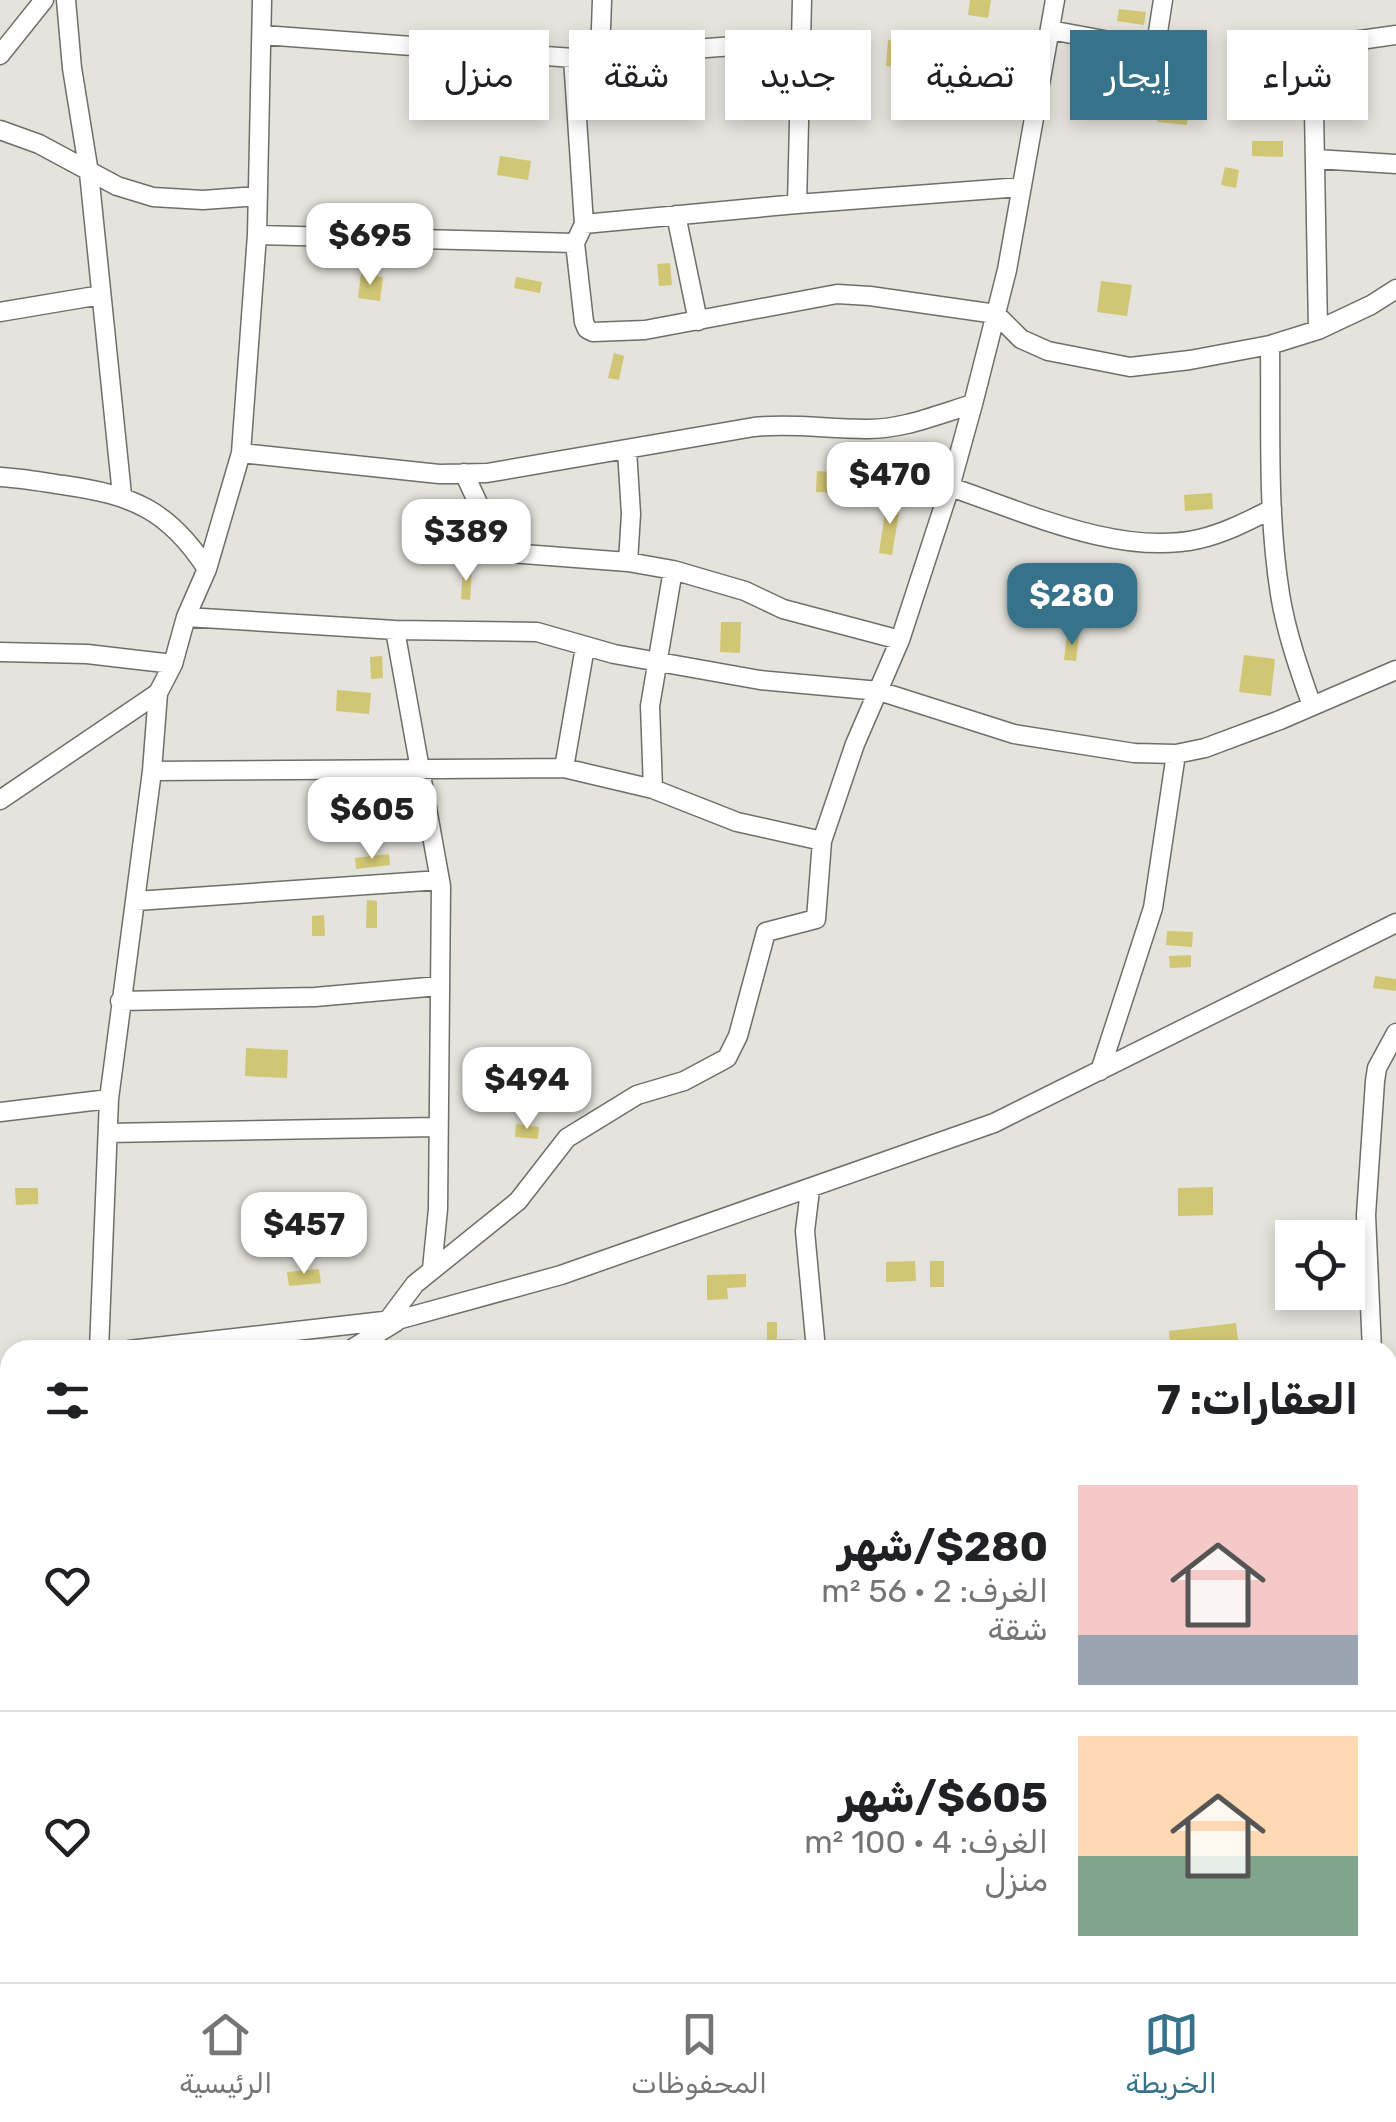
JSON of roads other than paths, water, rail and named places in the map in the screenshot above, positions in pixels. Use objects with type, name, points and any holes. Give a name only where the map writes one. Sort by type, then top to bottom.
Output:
[{"type":"street","points":[[0,56],[44,0]]},
{"type":"street","points":[[66,0],[89,173],[122,495]]},
{"type":"street","points":[[99,1340],[109,1099],[152,771],[158,693],[173,664],[186,618],[207,569],[241,453],[258,235],[262,0]]},
{"type":"street","points":[[601,30],[602,0]]},
{"type":"street","points":[[801,30],[802,0]]},
{"type":"street","points":[[1054,0],[1050,30],[1142,46],[1152,42],[1158,32],[1163,0]]},
{"type":"street","points":[[263,35],[569,58]]},
{"type":"street","points":[[1318,330],[1314,51],[1325,45],[1396,36]]},
{"type":"street","points":[[577,120],[584,224],[575,243],[587,329],[612,333],[698,321],[837,294],[902,299],[996,314],[1022,339],[1048,351],[1130,367],[1270,345],[1318,330],[1396,289]]},
{"type":"street","points":[[797,204],[799,120]]},
{"type":"street","points":[[365,1340],[394,1320],[400,1301],[432,1269],[480,1235],[518,1201],[567,1138],[637,1095],[684,1081],[727,1058],[738,1036],[766,932],[816,919],[822,841],[855,744],[900,640],[973,404],[996,314],[1034,120]]},
{"type":"street","points":[[0,130],[39,144],[117,186],[153,196],[203,200],[258,196]]},
{"type":"street","points":[[1316,159],[1396,164]]},
{"type":"street","points":[[584,224],[1022,188]]},
{"type":"street","points":[[676,215],[698,321]]},
{"type":"street","points":[[258,235],[575,243]]},
{"type":"street","points":[[0,312],[101,295]]},
{"type":"street","points":[[1270,345],[1272,510],[1280,594],[1293,653],[1312,706]]},
{"type":"street","points":[[241,453],[439,474],[464,473],[526,468],[789,424],[880,428],[905,425],[973,404]]},
{"type":"street","points":[[628,450],[628,562]]},
{"type":"street","points":[[464,473],[498,546],[522,556],[628,562],[673,570],[784,608],[900,640]]},
{"type":"street","points":[[0,477],[122,495],[157,512],[188,540],[207,569]]},
{"type":"street","points":[[950,487],[1098,536],[1165,542],[1196,540],[1227,531],[1272,510]]},
{"type":"street","points":[[653,788],[650,706],[673,570]]},
{"type":"street","points":[[186,618],[396,630],[520,630],[585,647],[760,680],[879,692],[1014,734],[1134,753],[1176,754],[1205,748],[1396,670]]},
{"type":"street","points":[[396,630],[440,880],[438,1210],[432,1269]]},
{"type":"street","points":[[564,768],[585,647]]},
{"type":"street","points":[[0,652],[87,654],[173,664]]},
{"type":"street","points":[[0,800],[158,693]]},
{"type":"street","points":[[1100,1072],[1153,908],[1176,754]]},
{"type":"street","points":[[152,771],[564,768],[653,788],[736,822],[822,841]]},
{"type":"street","points":[[136,901],[440,880]]},
{"type":"street","points":[[217,1340],[394,1320],[561,1275],[810,1190],[994,1123],[1396,922]]},
{"type":"street","points":[[120,1001],[315,997],[439,986]]},
{"type":"street","points":[[1372,1340],[1366,1215],[1375,1081],[1396,1033]]},
{"type":"street","points":[[0,1112],[109,1099]]},
{"type":"street","points":[[108,1133],[436,1127]]},
{"type":"street","points":[[810,1190],[805,1231],[815,1340]]}]
